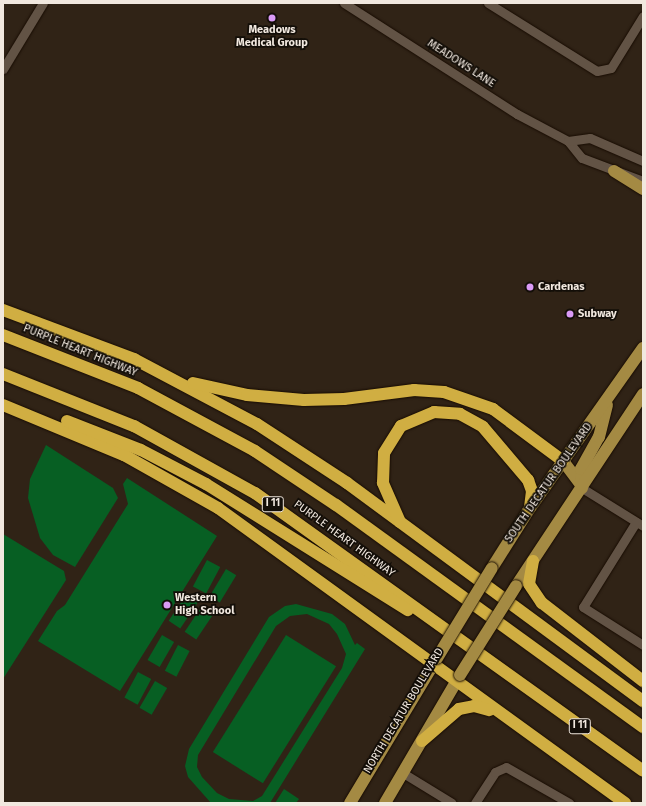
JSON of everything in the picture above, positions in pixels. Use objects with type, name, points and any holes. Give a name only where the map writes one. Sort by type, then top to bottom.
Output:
[{"type":"highway","points":[[3,310],[93,342],[176,379],[290,444],[643,701]]},
{"type":"highway","name":"PURPLE HEART HIGHWAY","points":[[3,335],[138,388],[255,451],[336,505],[643,727]]},
{"type":"highway","name":"PURPLE HEART HIGHWAY","points":[[3,374],[127,423],[228,476],[299,522],[643,771]]},
{"type":"highway","points":[[176,379],[243,394],[295,400],[344,400],[414,390],[444,392],[492,410],[563,461]]},
{"type":"highway","points":[[3,405],[25,412],[124,455],[211,504],[435,661],[458,678],[496,712],[625,803]]},
{"type":"highway","points":[[25,412],[56,417],[98,432],[201,481],[517,680]]},
{"type":"highway","points":[[400,523],[383,483],[384,453],[401,426],[434,412],[460,414],[483,428],[528,480],[532,491],[530,508]]},
{"type":"highway","points":[[533,561],[529,584],[542,603],[643,681]]},
{"type":"highway","points":[[422,741],[459,709],[480,707],[496,712]]},
{"type":"main road","points":[[614,170],[643,189]]},
{"type":"main road","name":"SOUTH DECATUR BOULEVARD","points":[[460,620],[530,508],[643,348]]},
{"type":"main road","points":[[385,803],[458,678],[516,586],[643,394]]},
{"type":"main road","points":[[582,488],[581,469],[599,437],[609,398]]},
{"type":"main road","points":[[563,461],[582,488]]},
{"type":"main road","name":"NORTH DECATUR BOULEVARD","points":[[350,803],[460,620]]},
{"type":"street","points":[[3,69],[43,3]]},
{"type":"street","name":"MEADOWS LANE","points":[[344,3],[517,114],[568,141],[582,158],[643,182]]},
{"type":"street","points":[[488,3],[597,71],[604,72],[611,68],[643,16]]},
{"type":"street","points":[[568,141],[590,138],[643,161]]},
{"type":"street","points":[[582,488],[640,524],[583,607],[643,645]]},
{"type":"street","points":[[476,803],[495,772],[503,767],[516,770],[569,803]]},
{"type":"street","points":[[403,772],[452,803]]},
{"type":"green space","points":[[46,445],[113,488],[118,498],[75,567],[53,555],[40,538],[28,498],[30,479]]},
{"type":"green space","points":[[127,478],[217,536],[120,691],[38,641],[57,611],[65,605],[128,504],[123,484]]},
{"type":"green space","points":[[3,534],[64,571],[66,580],[3,679]]},
{"type":"green space","points":[[207,560],[220,567],[206,594],[193,586]]},
{"type":"green space","points":[[226,569],[236,575],[220,603],[210,596]]},
{"type":"green space","points":[[186,595],[198,603],[180,629],[169,621]]},
{"type":"green space","points":[[296,604],[332,614],[345,624],[355,645],[357,643],[365,649],[270,803],[211,803],[188,777],[185,766],[189,749],[269,617],[285,606]],"holes":[[[307,614],[329,624],[337,634],[346,654],[342,668],[262,796],[253,801],[229,799],[217,793],[202,777],[197,767],[198,755],[276,626],[290,616]]]},
{"type":"green space","points":[[202,606],[214,614],[196,640],[185,632]]},
{"type":"green space","points":[[162,635],[174,642],[160,667],[148,660]]},
{"type":"green space","points":[[286,635],[336,666],[263,783],[213,752]]},
{"type":"green space","points":[[178,645],[190,651],[176,677],[165,671]]},
{"type":"green space","points":[[138,672],[151,679],[138,705],[124,698]]},
{"type":"green space","points":[[155,681],[167,688],[152,715],[140,708]]},
{"type":"green space","points":[[284,789],[299,799],[296,803],[275,803]]},
{"type":"place","name":"Meadows Medical Group","points":[[272,18]]},
{"type":"place","name":"Cardenas","points":[[530,287]]},
{"type":"place","name":"Subway","points":[[570,314]]},
{"type":"place","name":"Western High School","points":[[167,605]]}]
